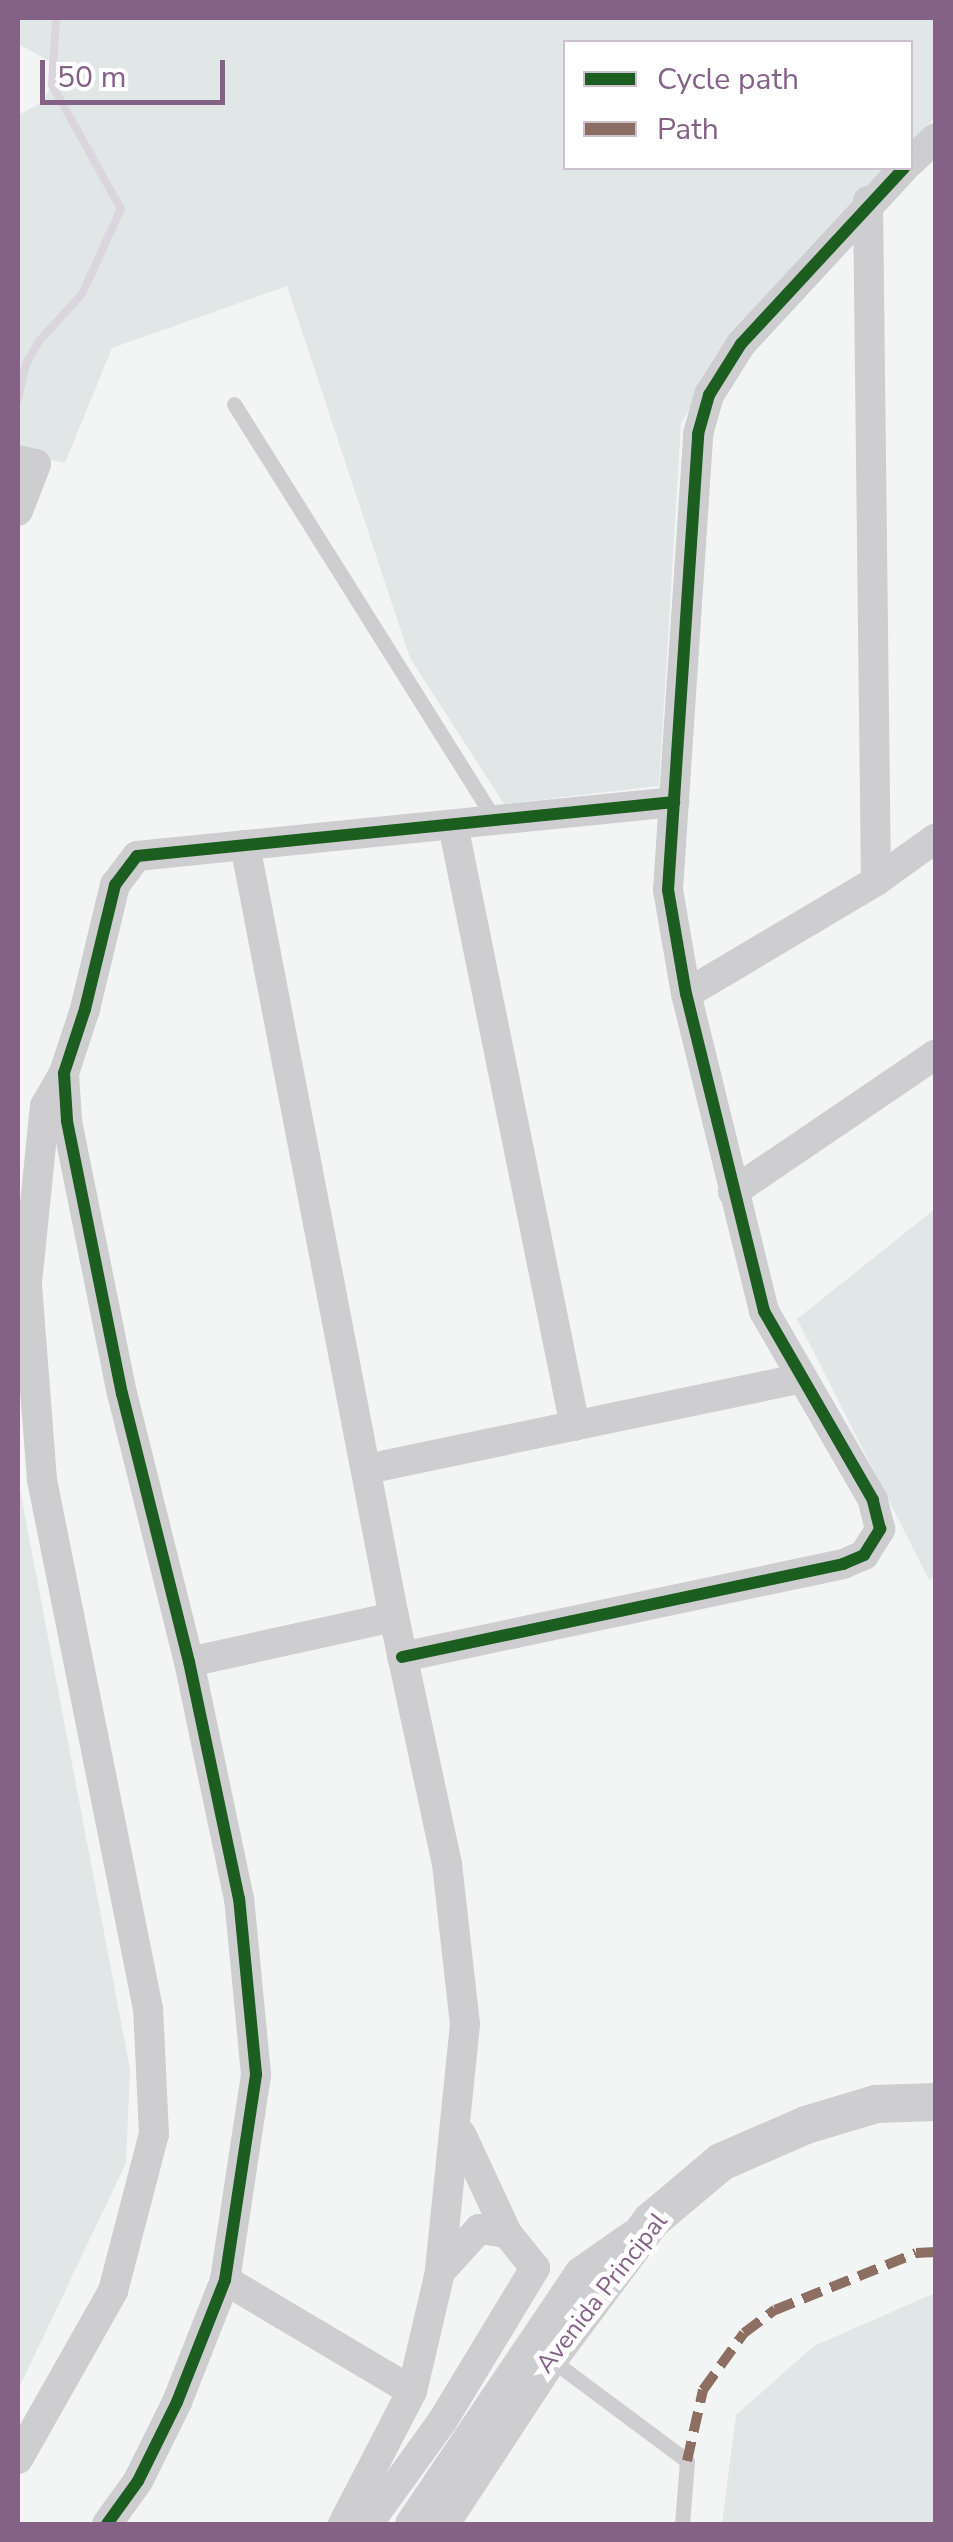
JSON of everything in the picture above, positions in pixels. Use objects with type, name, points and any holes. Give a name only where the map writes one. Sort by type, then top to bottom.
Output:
[{"type":"street","points":[[913,159],[936,138]]},
{"type":"street","points":[[402,1658],[843,1564],[864,1555],[880,1529],[873,1500],[764,1311],[686,994],[668,890],[698,434],[709,396],[741,344],[868,201],[902,170]]},
{"type":"street","points":[[868,201],[876,881]]},
{"type":"street","points":[[18,460],[36,464],[18,511]]},
{"type":"street","points":[[18,2459],[113,2291],[154,2134],[148,2009],[42,1480],[27,1283],[45,1106],[64,1073],[123,869],[137,856],[674,802]]},
{"type":"street","points":[[453,825],[575,1426]]},
{"type":"street","points":[[686,994],[876,881],[936,838]]},
{"type":"street","points":[[245,845],[402,1658],[447,1864],[465,2024],[458,2126],[440,2272],[412,2391],[343,2524]]},
{"type":"street","points":[[733,1192],[936,1054]]},
{"type":"street","points":[[64,1073],[66,1120],[122,1394],[189,1662],[239,1899],[256,2074],[225,2280],[177,2402],[138,2482],[107,2524]]},
{"type":"street","points":[[367,1468],[800,1379]]},
{"type":"street","points":[[189,1662],[394,1617]]},
{"type":"street","name":"Avenida Principal","points":[[440,2524],[549,2358],[651,2221],[721,2162],[806,2125],[876,2104],[936,2102]]},
{"type":"street","points":[[368,2524],[444,2420],[535,2268],[506,2233],[458,2126]]},
{"type":"street","points":[[410,2524],[580,2272],[651,2221]]},
{"type":"street","points":[[440,2272],[480,2228],[506,2233]]},
{"type":"street","points":[[225,2280],[412,2391]]},
{"type":"street","points":[[444,2420],[472,2437]]},
{"type":"lane","points":[[234,404],[495,822]]},
{"type":"lane","points":[[549,2358],[687,2460],[682,2524]]},
{"type":"shaded area","points":[[18,18],[935,18],[935,117],[913,142],[913,40],[563,40],[563,170],[886,170],[728,337],[681,424],[659,786],[504,804],[410,658],[287,286],[112,348],[65,463],[18,453],[18,115],[41,103],[53,84],[49,61],[18,44]]},
{"type":"shaded area","points":[[935,1209],[935,1576],[929,1580],[797,1319]]},
{"type":"shaded area","points":[[18,1479],[130,2069],[126,2163],[18,2390]]},
{"type":"shaded area","points":[[935,2293],[935,2524],[722,2524],[736,2415],[814,2346]]},
{"type":"waterway","points":[[18,399],[26,364],[40,340],[82,294],[121,209],[52,85],[56,18]]},
{"type":"marked path","points":[[687,2461],[703,2390],[744,2333],[775,2310],[916,2253],[936,2252]]},
{"type":"cycle path","points":[[402,1657],[843,1564],[864,1555],[880,1529],[873,1500],[764,1311],[686,994],[668,890],[698,434],[709,395],[741,344],[902,170]]},
{"type":"cycle path","points":[[107,2524],[138,2481],[177,2402],[225,2280],[256,2074],[239,1899],[189,1662],[122,1394],[67,1120],[64,1073],[85,1009],[115,885],[137,856],[674,802]]}]
